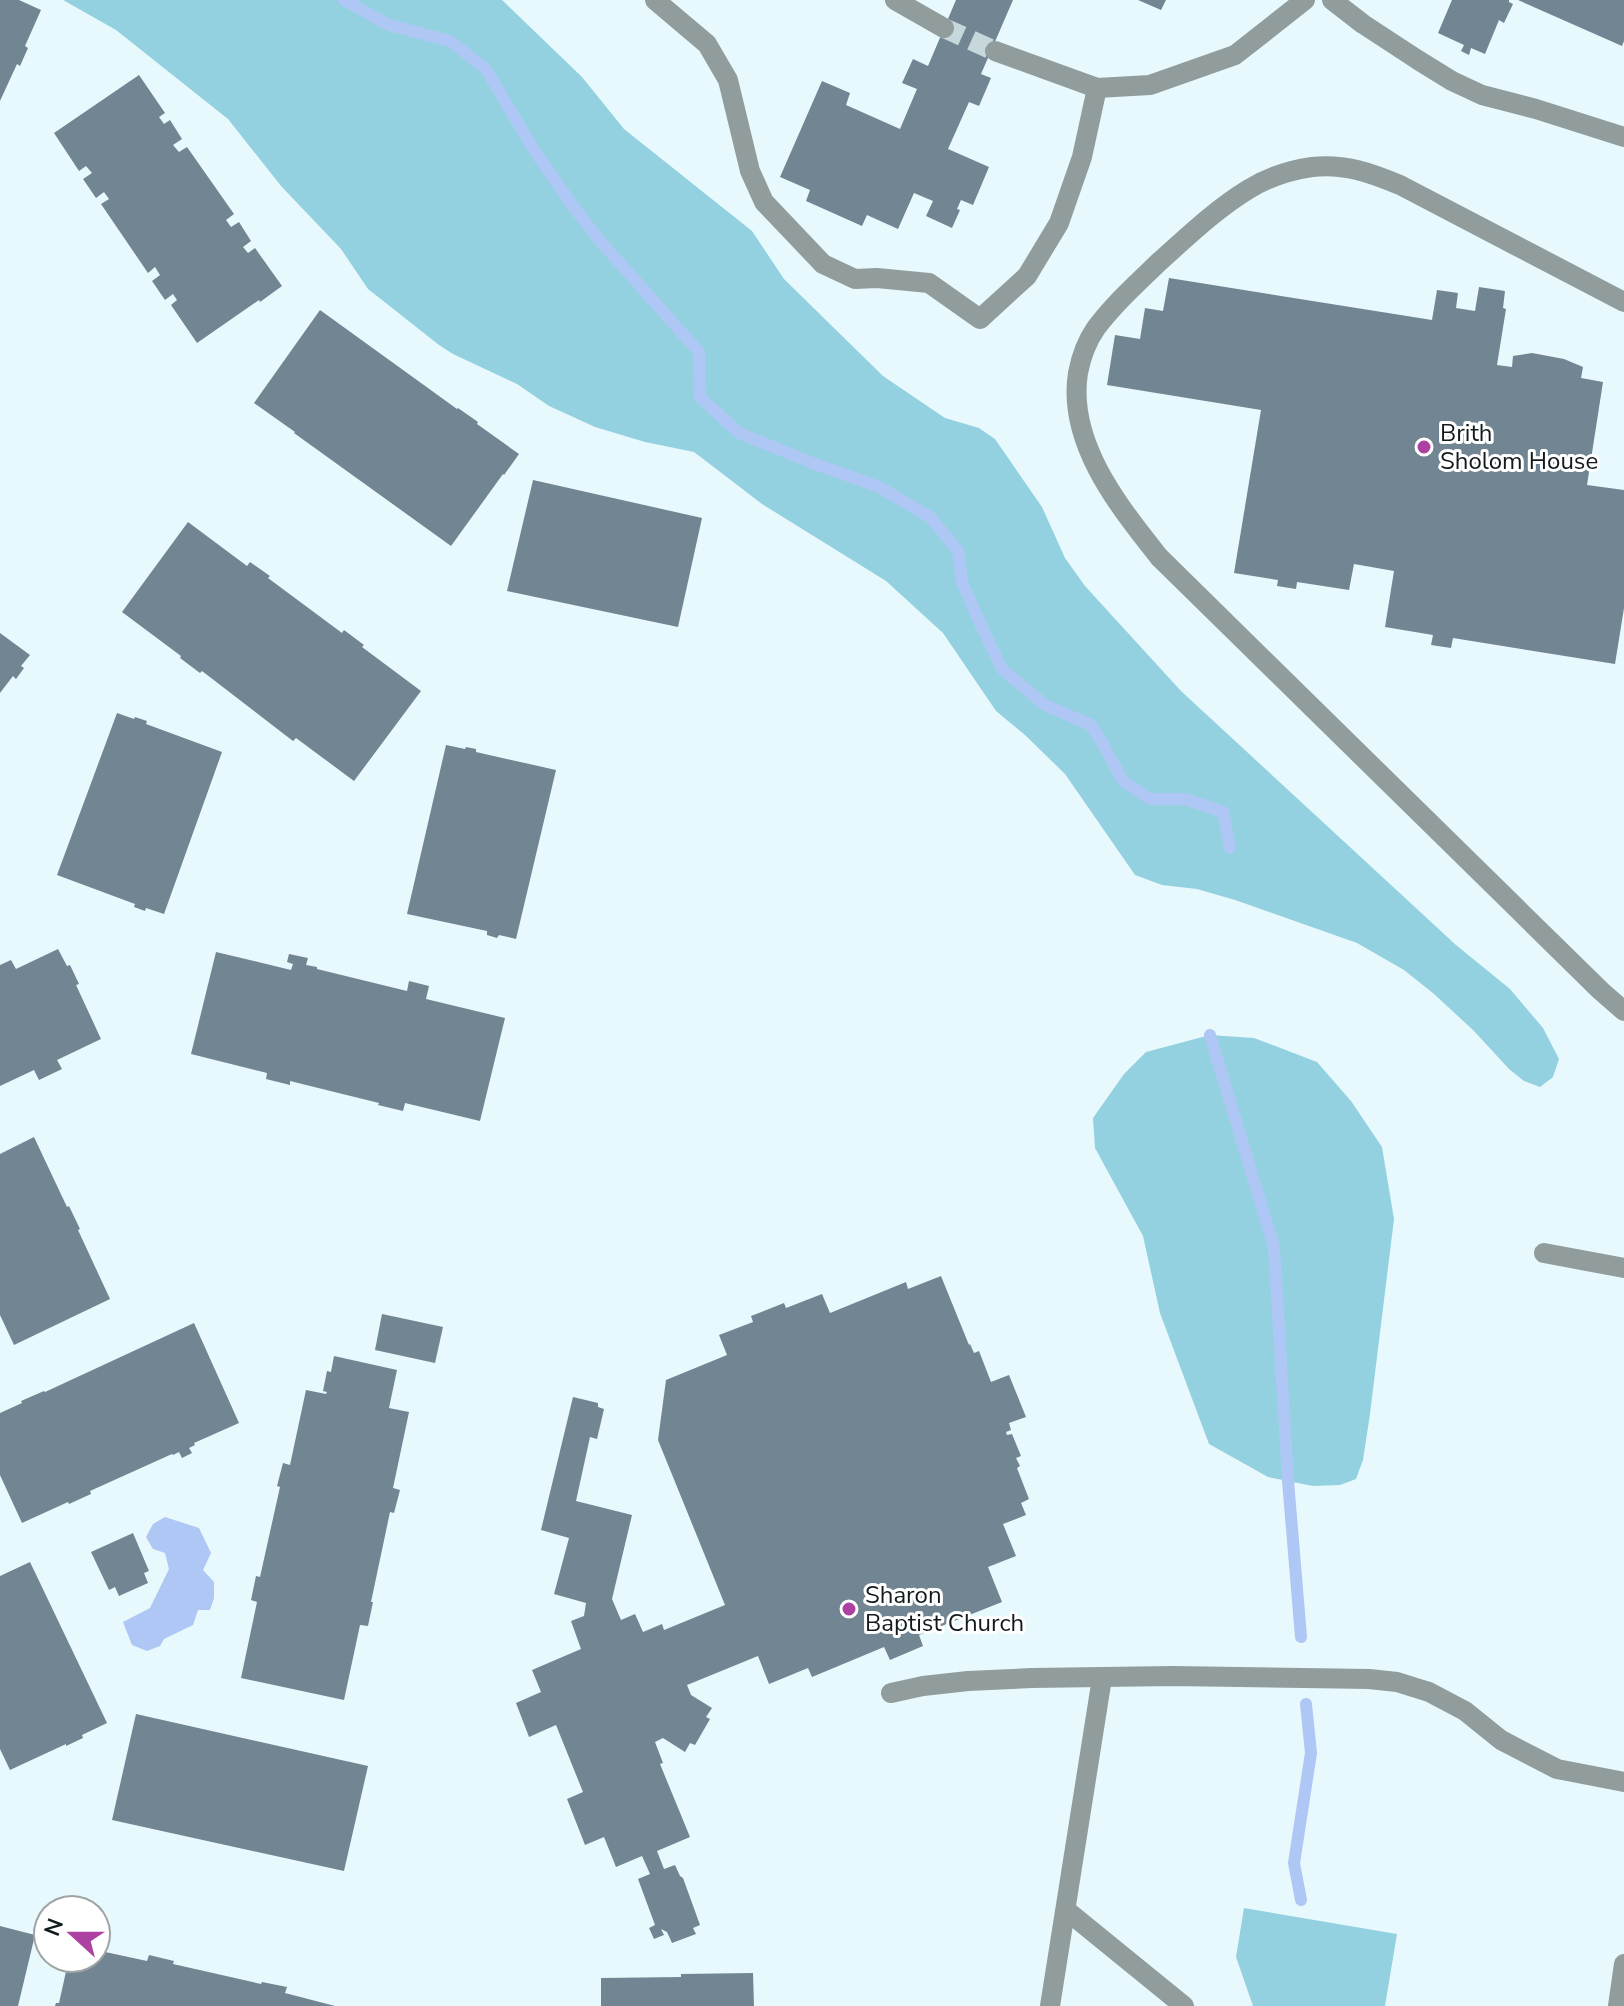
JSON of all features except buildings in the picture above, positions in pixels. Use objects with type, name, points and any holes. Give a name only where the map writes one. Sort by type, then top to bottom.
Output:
[{"type":"street","points":[[655,0],[707,44],[728,80],[750,171],[764,202],[823,264],[855,279],[929,283],[980,319],[1027,276],[1059,223],[1082,157],[1097,88]]},
{"type":"street","points":[[895,0],[944,28]]},
{"type":"street","points":[[995,51],[1097,88],[1150,85],[1235,55],[1305,0]]},
{"type":"street","points":[[1332,0],[1363,24],[1452,81],[1482,95],[1624,137]]},
{"type":"street","points":[[1624,302],[1400,185],[1367,171],[1339,166],[1311,167],[1282,174],[1250,189],[1182,241],[1123,297],[1095,330],[1084,351],[1078,374],[1077,401],[1081,427],[1094,462],[1121,509],[1159,557],[1624,1011]]},
{"type":"street","points":[[1544,1253],[1624,1268]]},
{"type":"street","points":[[891,1693],[968,1681],[1173,1676],[1397,1682],[1429,1692],[1465,1711],[1501,1740],[1557,1769],[1624,1782]]},
{"type":"street","points":[[1050,2006],[1102,1678]]},
{"type":"street","points":[[1066,1910],[1184,2006]]},
{"type":"street","points":[[1618,2006],[1624,1964]]},
{"type":"shaded area","points":[[63,0],[502,0],[582,77],[624,129],[752,231],[784,279],[883,376],[945,418],[979,428],[995,439],[1042,507],[1065,558],[1085,586],[1181,691],[1456,945],[1510,989],[1543,1028],[1559,1059],[1553,1077],[1540,1087],[1524,1081],[1434,994],[1404,970],[1357,943],[1235,900],[1197,889],[1162,885],[1135,875],[1065,774],[996,711],[943,633],[886,581],[762,504],[694,452],[595,427],[549,406],[517,384],[439,345],[368,289],[341,249],[281,186],[228,119],[116,30]]},
{"type":"shaded area","points":[[1210,1035],[1254,1038],[1317,1062],[1351,1101],[1382,1147],[1394,1219],[1370,1414],[1363,1460],[1356,1479],[1340,1485],[1313,1486],[1268,1477],[1209,1444],[1160,1313],[1143,1236],[1095,1148],[1093,1118],[1124,1074],[1146,1052]]},
{"type":"shaded area","points":[[165,1517],[199,1528],[211,1553],[203,1570],[214,1582],[214,1598],[210,1610],[198,1610],[193,1625],[147,1651],[132,1645],[123,1622],[150,1608],[169,1569],[165,1553],[153,1549],[146,1537],[153,1524]]},
{"type":"shaded area","points":[[1244,1908],[1397,1934],[1385,2006],[1253,2006],[1236,1957]]},
{"type":"waterway","points":[[344,0],[389,25],[450,41],[486,69],[532,147],[572,205],[699,352],[700,397],[739,433],[877,486],[930,517],[958,551],[962,582],[1002,669],[1045,705],[1091,725],[1123,781],[1150,799],[1185,799],[1223,812],[1230,848]]},
{"type":"waterway","points":[[1210,1035],[1274,1247],[1301,1637]]},
{"type":"waterway","points":[[1301,1900],[1294,1863],[1311,1753],[1306,1704]]},
{"type":"tunnel","points":[[944,28],[995,51]]},
{"type":"place","name":"Brith Sholom House","points":[[1424,447]]},
{"type":"place","name":"Sharon Baptist Church","points":[[849,1609]]}]
